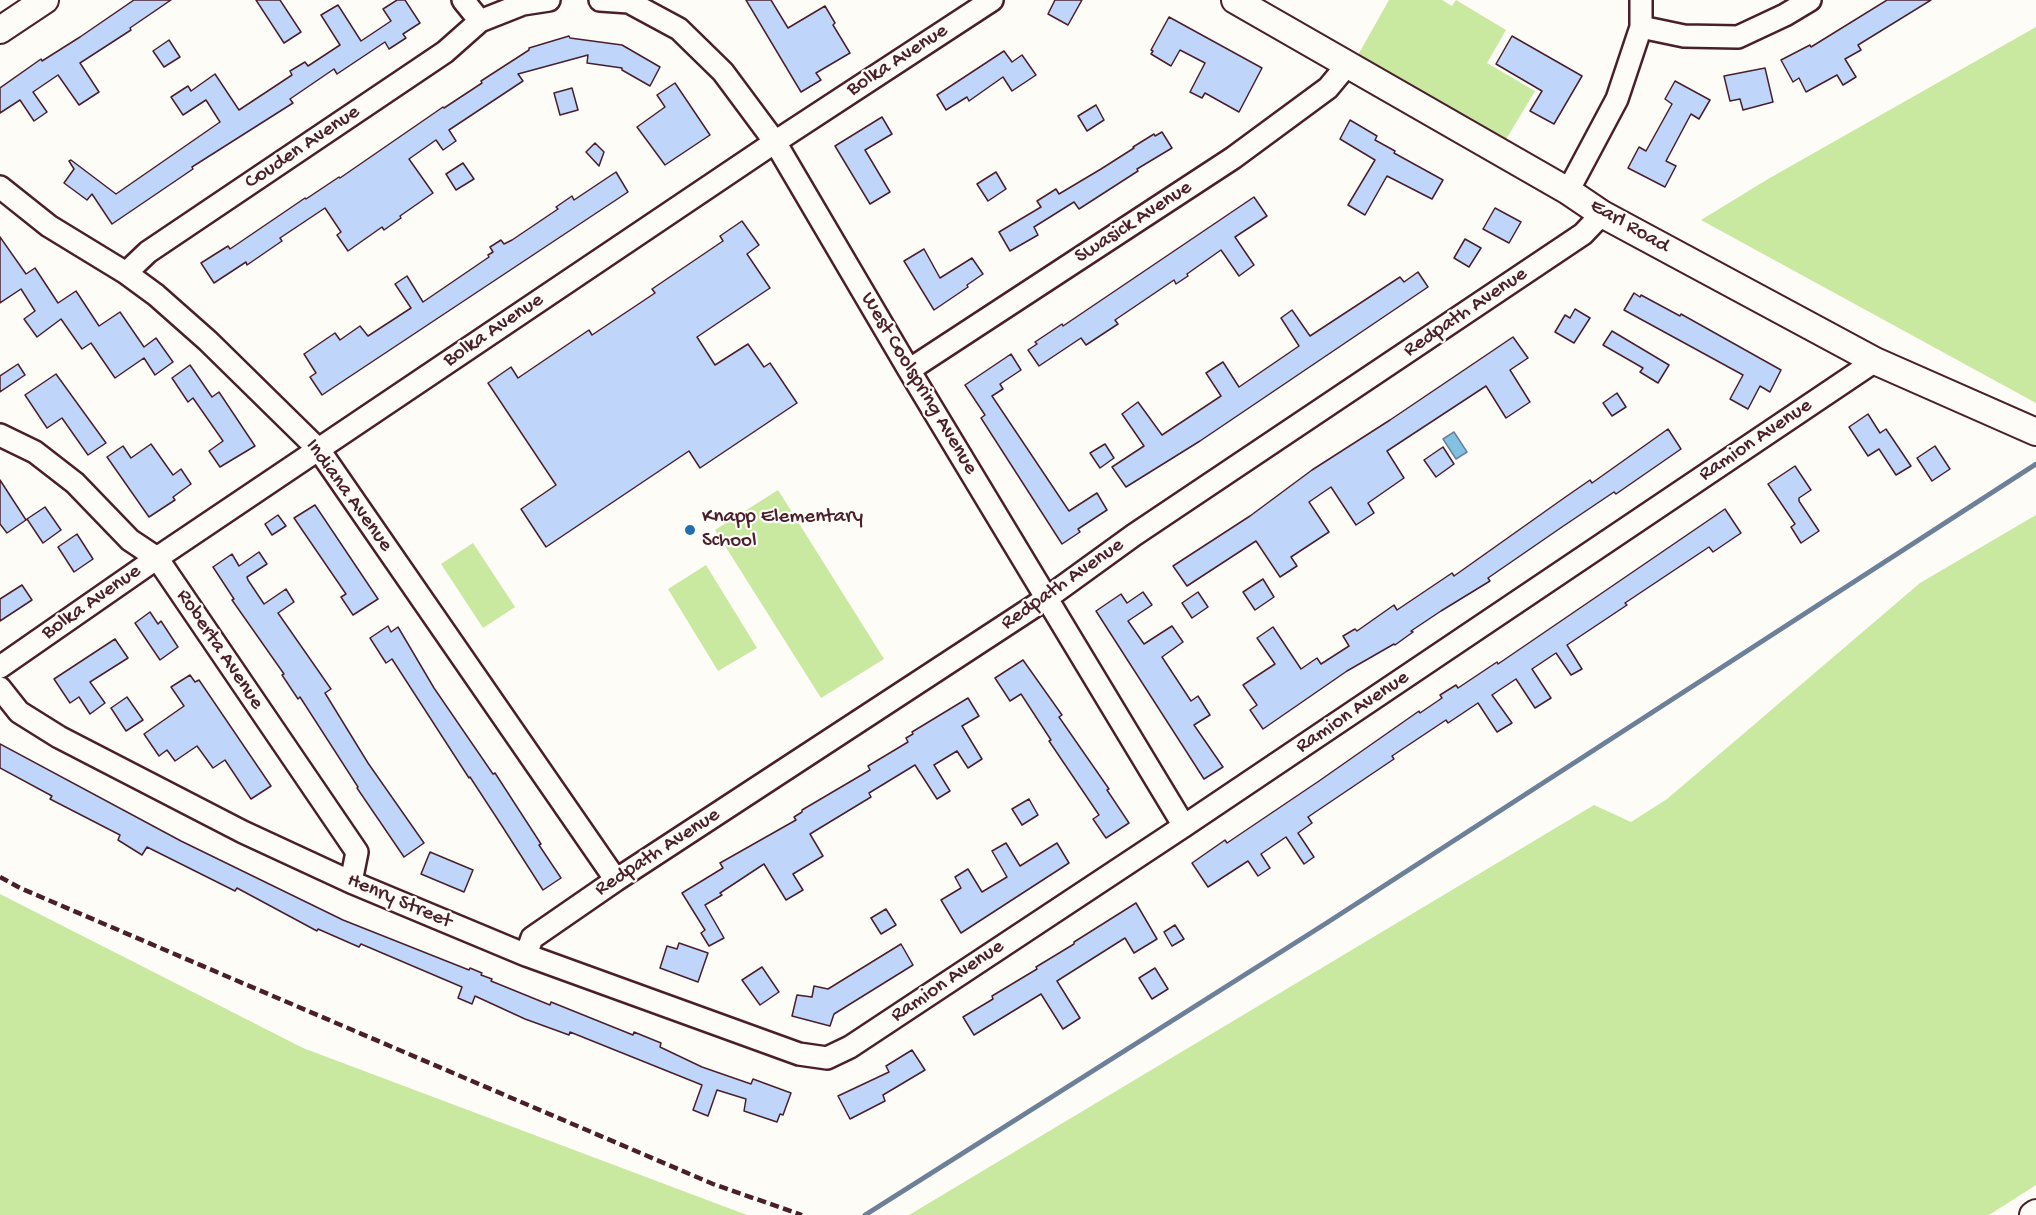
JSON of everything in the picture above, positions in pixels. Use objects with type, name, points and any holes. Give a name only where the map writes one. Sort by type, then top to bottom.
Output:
[{"type":"street","points":[[0,30],[45,0]]},
{"type":"street","points":[[463,0],[480,21],[523,4],[549,0]]},
{"type":"street","name":"West Coolspring Avenue","points":[[600,0],[629,3],[679,29],[723,72],[776,142],[909,370],[1184,826]]},
{"type":"street","name":"Bolka Avenue","points":[[0,667],[157,558],[776,142],[992,0]]},
{"type":"street","name":"Earl Road","points":[[1235,0],[1568,191],[1602,214],[1875,361],[2036,432]]},
{"type":"street","points":[[1568,191],[1617,99],[1641,27],[1641,0]]},
{"type":"street","points":[[1641,27],[1684,36],[1738,36],[1785,15],[1810,0]]},
{"type":"street","name":"Couden Avenue","points":[[126,273],[148,252],[445,52],[480,21]]},
{"type":"street","name":"Swasick Avenue","points":[[909,370],[1233,158],[1328,88],[1348,64]]},
{"type":"street","name":"Indiana Avenue","points":[[0,187],[49,226],[126,273],[156,295],[208,340],[319,450],[616,880]]},
{"type":"street","name":"Redpath Avenue","points":[[526,955],[532,938],[616,880],[1047,598],[1134,535],[1583,234],[1602,214]]},
{"type":"street","name":"Ramion Avenue","points":[[827,1058],[850,1047],[1184,826],[1875,361]]},
{"type":"street","name":"Roberta Avenue","points":[[0,435],[34,452],[75,483],[130,540],[157,558],[357,852],[351,882]]},
{"type":"street","name":"Henry Street","points":[[0,688],[19,712],[58,737],[243,832],[351,882],[526,955],[799,1054],[827,1058]]},
{"type":"green space","points":[[1389,0],[1442,0],[1452,6],[1456,0],[1506,30],[1487,63],[1535,91],[1505,141],[1358,55]]},
{"type":"green space","points":[[2036,27],[2036,403],[1701,220],[1768,179]]},
{"type":"green space","points":[[778,490],[884,659],[821,698],[715,530]]},
{"type":"green space","points":[[2036,515],[2036,1185],[1989,1215],[909,1215],[1594,805],[1631,822],[1667,799],[1920,583]]},
{"type":"green space","points":[[473,543],[515,607],[483,628],[441,564]]},
{"type":"green space","points":[[706,565],[757,648],[718,671],[668,589]]},
{"type":"green space","points":[[0,894],[303,1048],[747,1215],[0,1215]]},
{"type":"water","points":[[1454,432],[1467,452],[1456,459],[1443,439]]},
{"type":"building","points":[[134,0],[171,0],[130,28],[131,30],[80,63],[99,92],[79,105],[58,75],[33,92],[47,112],[34,121],[20,100],[0,113],[0,88]]},
{"type":"building","points":[[256,0],[280,0],[301,32],[284,43]]},
{"type":"building","points":[[397,0],[405,0],[420,23],[403,34],[406,38],[389,49],[385,42],[337,74],[334,69],[290,99],[293,103],[192,167],[193,169],[112,224],[92,194],[87,200],[64,183],[74,169],[69,161],[71,160],[116,194],[220,122],[206,100],[183,115],[171,97],[188,86],[191,91],[215,74],[239,110],[292,75],[290,71],[305,62],[308,66],[340,45],[321,15],[338,5],[361,41],[391,21],[383,9]]},
{"type":"building","points":[[746,0],[771,0],[788,28],[825,6],[835,23],[833,25],[850,53],[816,73],[821,80],[801,92]]},
{"type":"building","points":[[1055,0],[1082,0],[1068,25],[1048,14]]},
{"type":"building","points":[[1887,0],[1931,0],[1858,45],[1861,50],[1845,59],[1856,77],[1843,85],[1837,75],[1806,92],[1799,78],[1793,82],[1781,60],[1810,45],[1811,47]]},
{"type":"building","points":[[1169,17],[1262,68],[1239,112],[1205,93],[1202,98],[1190,92],[1205,63],[1180,50],[1171,66],[1151,54]]},
{"type":"building","points":[[569,36],[570,38],[622,45],[660,67],[650,86],[622,68],[587,63],[588,55],[518,74],[523,81],[449,130],[456,141],[443,150],[436,140],[409,159],[433,193],[384,230],[382,227],[348,251],[337,235],[341,232],[325,208],[280,238],[282,241],[247,265],[246,262],[214,283],[201,263],[228,246],[230,249],[305,198],[340,178],[482,83],[481,81],[529,48]]},
{"type":"building","points":[[1512,36],[1582,76],[1554,124],[1530,111],[1542,91],[1496,64]]},
{"type":"building","points":[[169,40],[180,57],[164,67],[153,51]]},
{"type":"building","points":[[1004,51],[1012,62],[1022,55],[1036,75],[1012,91],[1003,77],[969,101],[967,97],[946,110],[937,95]]},
{"type":"building","points":[[1765,68],[1773,102],[1743,110],[1740,99],[1730,101],[1724,76]]},
{"type":"building","points":[[1675,81],[1710,100],[1699,119],[1691,114],[1666,161],[1676,166],[1665,187],[1628,168],[1639,147],[1646,151],[1672,104],[1665,99]]},
{"type":"building","points":[[675,83],[710,135],[665,165],[637,127],[665,107],[657,95]]},
{"type":"building","points":[[572,88],[578,110],[560,115],[554,93]]},
{"type":"building","points":[[1096,105],[1104,120],[1087,131],[1078,116]]},
{"type":"building","points":[[882,117],[892,134],[865,150],[890,192],[870,204],[835,146]]},
{"type":"building","points":[[1350,120],[1377,136],[1375,140],[1395,151],[1394,153],[1443,180],[1432,199],[1387,176],[1365,215],[1348,205],[1375,160],[1340,139]]},
{"type":"building","points":[[1162,132],[1172,148],[1079,209],[1074,202],[1034,227],[1038,235],[1010,251],[999,232],[1041,207],[1037,201],[1056,189],[1059,194],[1154,134],[1155,136]]},
{"type":"building","points":[[595,143],[604,152],[599,166],[586,152]]},
{"type":"building","points":[[463,163],[474,179],[456,190],[446,174]]},
{"type":"building","points":[[616,172],[628,192],[322,395],[310,377],[316,373],[304,354],[335,333],[340,340],[360,326],[368,336],[411,308],[395,284],[407,276],[423,302],[489,257],[488,255],[493,252],[490,247],[501,240],[504,244],[512,240],[558,209],[556,207],[572,196],[574,200]]},
{"type":"building","points":[[996,172],[1006,189],[988,201],[977,184]]},
{"type":"building","points":[[1254,197],[1267,216],[1235,237],[1254,265],[1239,276],[1221,250],[1176,284],[1174,280],[1115,320],[1118,324],[1086,345],[1081,338],[1039,366],[1028,350],[1037,344],[1035,342],[1062,324],[1063,326]]},
{"type":"building","points":[[1495,208],[1521,222],[1509,243],[1483,229]]},
{"type":"building","points":[[742,221],[759,245],[747,254],[770,288],[697,337],[715,365],[748,344],[764,367],[770,363],[797,403],[700,468],[689,451],[546,547],[521,509],[556,485],[488,383],[511,367],[518,378],[589,330],[592,335],[655,293],[652,289],[723,241],[720,236]]},
{"type":"building","points":[[0,237],[26,274],[35,268],[58,303],[76,291],[99,326],[120,312],[144,347],[156,338],[173,362],[155,375],[144,358],[115,378],[91,343],[82,349],[61,319],[37,337],[24,319],[35,311],[21,289],[0,303]]},
{"type":"building","points":[[1465,239],[1481,248],[1469,267],[1454,258]]},
{"type":"building","points":[[924,249],[940,278],[972,258],[983,274],[934,310],[904,261]]},
{"type":"building","points":[[1418,272],[1428,287],[1200,441],[1126,487],[1112,467],[1144,446],[1122,414],[1138,402],[1162,435],[1221,396],[1206,373],[1223,362],[1239,387],[1299,346],[1281,318],[1292,310],[1310,336],[1400,277],[1404,282]]},
{"type":"building","points":[[1634,293],[1680,316],[1681,314],[1781,370],[1770,392],[1760,386],[1748,409],[1730,399],[1743,375],[1624,310]]},
{"type":"building","points":[[1575,309],[1590,318],[1574,343],[1555,332],[1565,315],[1570,318]]},
{"type":"building","points":[[1612,331],[1669,365],[1658,383],[1640,372],[1643,368],[1603,345]]},
{"type":"building","points":[[1513,337],[1528,358],[1510,370],[1530,402],[1506,418],[1486,386],[1387,451],[1404,478],[1368,503],[1374,513],[1356,525],[1331,487],[1309,502],[1329,532],[1291,557],[1297,566],[1280,577],[1256,541],[1187,586],[1173,566],[1250,516],[1312,470]]},
{"type":"building","points":[[1011,354],[1021,370],[1000,384],[1003,389],[992,396],[1069,511],[1097,493],[1107,510],[1078,529],[1080,532],[1062,544],[981,418],[985,415],[965,385]]},
{"type":"building","points":[[18,364],[25,375],[0,392],[0,376]]},
{"type":"building","points":[[190,365],[212,397],[219,392],[255,446],[220,467],[209,451],[223,441],[193,398],[188,402],[172,378]]},
{"type":"building","points":[[56,374],[106,443],[88,455],[62,418],[47,428],[25,395]]},
{"type":"building","points":[[1617,393],[1626,407],[1612,416],[1603,403]]},
{"type":"building","points":[[1868,414],[1880,433],[1886,429],[1911,466],[1896,475],[1879,449],[1868,456],[1849,427]]},
{"type":"building","points":[[1668,429],[1681,449],[1616,494],[1614,492],[1562,527],[1488,578],[1490,581],[1411,631],[1413,632],[1395,645],[1347,671],[1263,729],[1250,710],[1257,705],[1243,685],[1275,664],[1257,638],[1273,627],[1301,669],[1317,658],[1321,664],[1349,646],[1343,636],[1355,629],[1357,631],[1394,605],[1397,610],[1452,573],[1454,576],[1590,480],[1592,483]]},
{"type":"building","points":[[151,444],[173,475],[181,469],[191,484],[173,497],[175,500],[149,517],[107,457],[123,446],[131,458]]},
{"type":"building","points":[[1105,444],[1114,458],[1100,468],[1090,453]]},
{"type":"building","points":[[1935,446],[1950,469],[1932,481],[1917,458]]},
{"type":"building","points":[[1443,447],[1454,464],[1436,477],[1424,460]]},
{"type":"building","points":[[1795,466],[1811,490],[1799,498],[1799,501],[1819,531],[1801,543],[1791,527],[1795,524],[1768,484]]},
{"type":"building","points":[[0,480],[26,520],[7,533],[0,524]]},
{"type":"building","points":[[315,505],[378,599],[353,615],[341,597],[346,594],[294,518]]},
{"type":"building","points":[[45,507],[61,530],[43,543],[27,519]]},
{"type":"building","points":[[1725,509],[1741,533],[1713,552],[1709,547],[1567,645],[1582,669],[1571,675],[1556,653],[1532,669],[1551,698],[1535,708],[1516,679],[1492,695],[1512,723],[1497,732],[1478,703],[1448,723],[1446,720],[1392,756],[1394,759],[1308,817],[1312,823],[1298,833],[1314,857],[1304,864],[1286,837],[1261,854],[1270,868],[1258,876],[1248,861],[1208,887],[1192,863],[1225,840],[1227,843],[1419,711],[1420,713],[1442,698],[1440,695],[1456,685],[1458,688],[1497,662],[1498,664]]},
{"type":"building","points":[[278,515],[286,526],[272,535],[265,524]]},
{"type":"building","points":[[77,534],[93,559],[74,572],[58,547]]},
{"type":"building","points":[[259,552],[267,564],[247,577],[248,580],[264,604],[286,589],[294,602],[278,613],[331,689],[325,693],[368,763],[424,843],[404,857],[357,788],[300,697],[298,699],[282,675],[284,674],[232,600],[234,599],[213,567],[232,554],[239,566]]},
{"type":"building","points":[[1263,579],[1274,597],[1255,610],[1243,592]]},
{"type":"building","points":[[22,585],[32,600],[0,621],[0,599]]},
{"type":"building","points":[[1143,592],[1152,605],[1128,621],[1144,644],[1172,626],[1183,642],[1162,657],[1191,701],[1198,696],[1210,715],[1194,725],[1223,767],[1204,779],[1096,611],[1121,594],[1127,603]]},
{"type":"building","points":[[1198,592],[1208,607],[1192,618],[1182,603]]},
{"type":"building","points":[[150,612],[158,624],[161,621],[178,647],[160,660],[135,623]]},
{"type":"building","points":[[388,626],[391,632],[398,627],[434,688],[493,774],[495,773],[561,878],[543,890],[392,659],[386,663],[370,638]]},
{"type":"building","points":[[115,639],[128,658],[90,682],[105,703],[90,714],[79,697],[70,703],[54,679]]},
{"type":"building","points":[[1023,660],[1062,715],[1059,717],[1109,789],[1107,790],[1129,823],[1106,838],[1093,819],[1099,815],[1049,741],[1051,740],[1021,694],[1010,701],[995,678]]},
{"type":"building","points":[[190,675],[195,682],[199,680],[271,786],[251,799],[225,760],[213,768],[197,746],[175,761],[167,750],[159,756],[144,734],[184,706],[171,687]]},
{"type":"building","points":[[127,697],[143,720],[126,731],[111,708]]},
{"type":"building","points":[[968,698],[979,716],[962,726],[982,759],[968,768],[957,751],[934,765],[950,791],[937,799],[915,765],[869,793],[871,797],[810,834],[823,856],[793,874],[803,890],[786,900],[764,864],[705,905],[724,938],[709,946],[701,933],[705,930],[682,893],[723,868],[720,863],[796,820],[794,817],[802,810],[870,770],[868,766],[908,742],[906,738],[913,734],[912,732]]},
{"type":"building","points":[[0,744],[181,841],[343,920],[469,970],[470,968],[492,979],[491,981],[550,1005],[551,1002],[633,1035],[634,1032],[661,1043],[660,1047],[702,1067],[751,1084],[753,1079],[791,1093],[783,1115],[780,1114],[777,1122],[744,1111],[746,1099],[717,1090],[708,1116],[693,1110],[702,1085],[570,1032],[569,1035],[525,1019],[475,996],[472,1004],[458,998],[462,987],[361,944],[359,947],[318,929],[317,931],[237,888],[235,891],[147,847],[142,855],[118,840],[120,835],[50,799],[52,796],[0,768]]},
{"type":"building","points":[[1029,799],[1038,815],[1022,825],[1012,809]]},
{"type":"building","points":[[1006,843],[1020,866],[1057,843],[1069,863],[961,933],[941,900],[961,888],[955,877],[968,869],[982,892],[1007,877],[992,851]]},
{"type":"building","points":[[430,852],[473,870],[464,892],[421,874]]},
{"type":"building","points":[[1136,903],[1157,939],[1134,953],[1125,938],[1057,981],[1080,1018],[1063,1029],[1041,994],[974,1035],[963,1017]]},
{"type":"building","points":[[886,909],[896,925],[881,934],[871,918]]},
{"type":"building","points":[[1175,925],[1184,939],[1172,946],[1164,932]]},
{"type":"building","points":[[679,943],[708,953],[698,982],[660,968],[667,946],[677,949]]},
{"type":"building","points":[[901,944],[913,965],[834,1014],[830,1026],[792,1016],[797,995],[812,997],[814,986],[828,989]]},
{"type":"building","points":[[762,967],[779,992],[760,1005],[742,980]]},
{"type":"building","points":[[1155,968],[1168,989],[1152,999],[1139,978]]},
{"type":"building","points":[[912,1050],[925,1070],[883,1095],[885,1101],[850,1119],[838,1096],[889,1072],[886,1066]]},
{"type":"waterway","points":[[865,1215],[1325,924],[2036,464]]},
{"type":"railway","points":[[0,877],[20,888],[713,1184],[802,1215]]},
{"type":"place","name":"Knapp Elementary School","points":[[690,530]]}]
